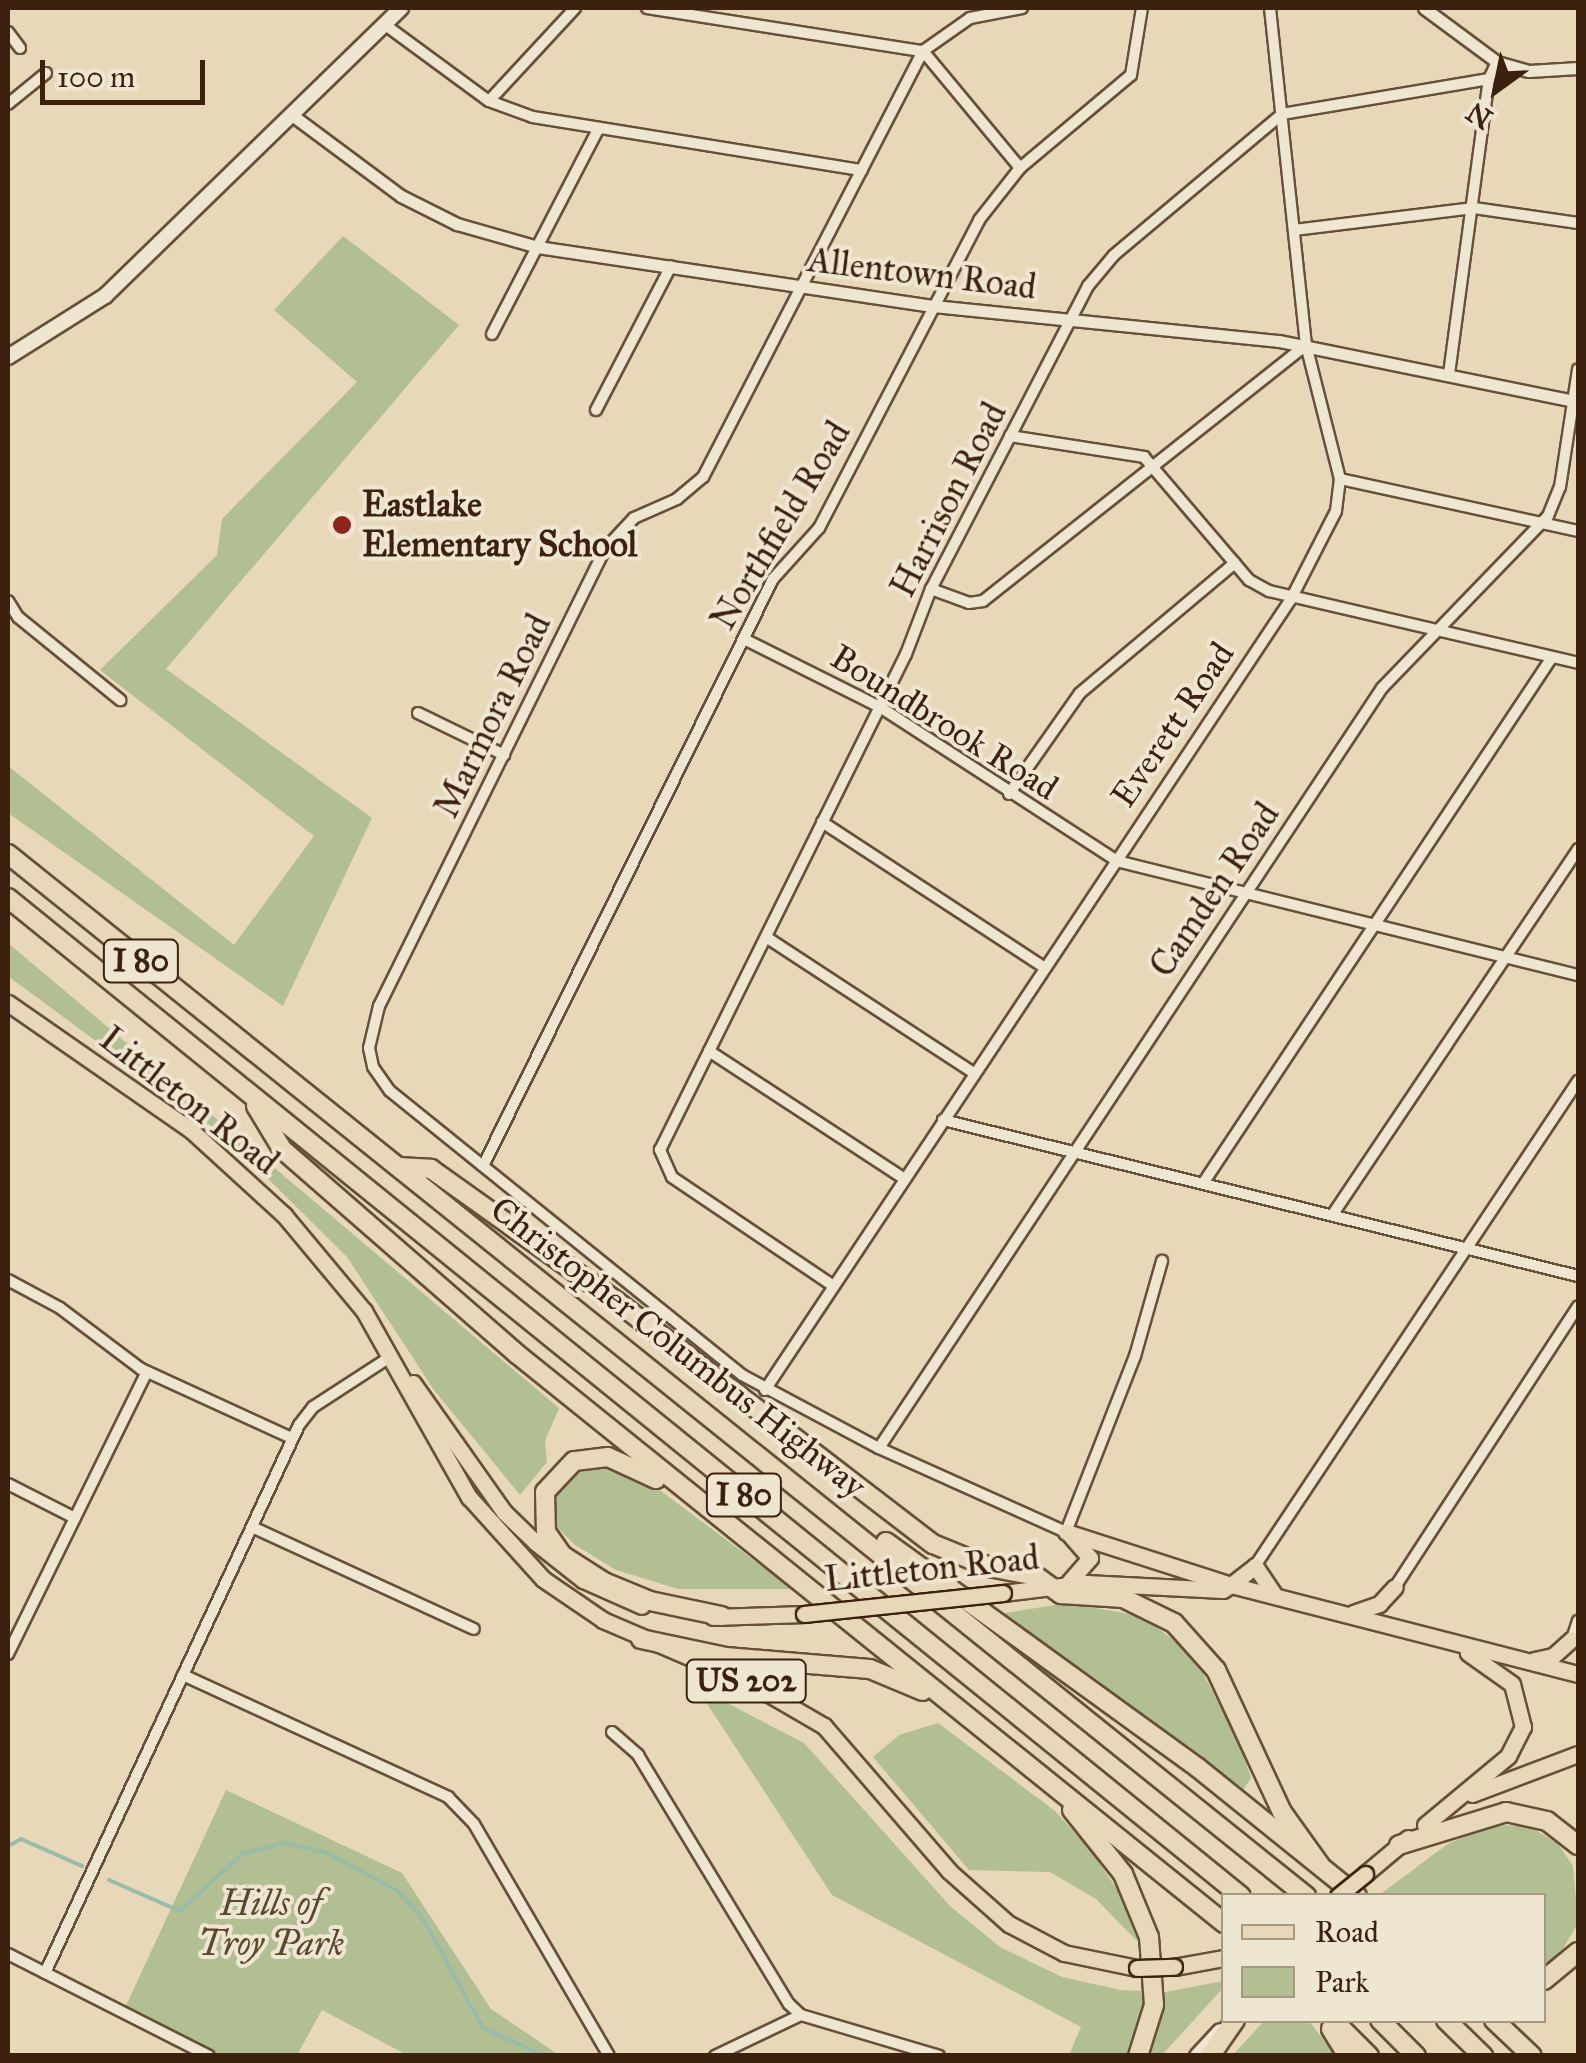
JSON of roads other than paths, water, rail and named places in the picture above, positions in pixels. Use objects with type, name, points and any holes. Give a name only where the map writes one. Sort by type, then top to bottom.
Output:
[{"type":"highway","name":"Christopher Columbus Highway","points":[[8,854],[794,1481],[1302,1893]]},
{"type":"highway","name":"Christopher Columbus Highway","points":[[8,898],[1237,1893]]},
{"type":"highway","points":[[248,1093],[296,1162],[517,1354],[1221,1922]]},
{"type":"highway","points":[[398,1167],[430,1169],[559,1260],[913,1531],[973,1562],[1036,1576],[1057,1586],[1123,1598],[1161,1614],[1192,1639],[1216,1670],[1282,1812],[1320,1865]]},
{"type":"highway","points":[[722,1616],[626,1592],[562,1555],[541,1514],[554,1476],[588,1456],[634,1466],[805,1586]]},
{"type":"highway","points":[[794,1481],[932,1573],[1353,1893]]},
{"type":"highway","points":[[641,1639],[726,1656],[870,1669],[955,1707]]},
{"type":"highway","points":[[1049,1782],[1122,1874],[1145,1923],[1155,1982],[1138,2056]]},
{"type":"highway","points":[[1399,1845],[1506,1812],[1547,1821],[1578,1845]]},
{"type":"highway","points":[[1546,1978],[1578,1952]]},
{"type":"highway","points":[[1210,2056],[1230,2023]]},
{"type":"highway","points":[[1326,2023],[1348,2056]]},
{"type":"highway","points":[[1337,2023],[1370,2056]]},
{"type":"highway","points":[[1383,2023],[1416,2056]]},
{"type":"highway","points":[[1449,2023],[1484,2056]]},
{"type":"highway","points":[[1497,2023],[1532,2056]]},
{"type":"main road","points":[[8,357],[58,332],[105,296],[400,8]]},
{"type":"main road","name":"Littleton Road","points":[[8,1003],[237,1170],[347,1286],[469,1496],[507,1545],[571,1600],[641,1639],[750,1683],[824,1726],[949,1871],[1009,1924],[1064,1953],[1137,1968],[1174,1967],[1221,1959]]},
{"type":"main road","name":"Littleton Road","points":[[390,1358],[504,1512],[566,1569],[638,1605],[722,1616],[804,1614],[1057,1586],[1231,1584],[1578,1674]]},
{"type":"main road","points":[[1057,1586],[1081,1574],[1090,1558],[1066,1532]]},
{"type":"main road","points":[[1066,1532],[1231,1584],[1254,1566],[1277,1597]]},
{"type":"main road","points":[[1348,1615],[1379,1604],[1395,1588]]},
{"type":"main road","points":[[1395,1588],[1393,1611],[1413,1632]]},
{"type":"main road","points":[[1526,1661],[1553,1656],[1572,1638],[1578,1659]]},
{"type":"main road","points":[[1342,1893],[1508,1756],[1523,1726],[1512,1684],[1450,1642]]},
{"type":"main road","points":[[1425,1825],[1494,1783],[1578,1754]]},
{"type":"main road","points":[[1196,2056],[1229,2023]]},
{"type":"street","points":[[488,101],[575,8]]},
{"type":"street","points":[[647,8],[923,50],[1020,168]]},
{"type":"street","name":"Marmora Road","points":[[483,1166],[390,1091],[373,1068],[371,1024],[605,550],[634,518],[678,499],[703,477],[923,50],[970,18],[1022,8]]},
{"type":"street","name":"Northfield Road","points":[[483,1166],[773,579],[819,528],[979,220],[1020,168],[1130,75],[1142,8]]},
{"type":"street","name":"Everett Road","points":[[764,1390],[1291,599],[1336,510],[1340,480],[1306,345],[1270,8]]},
{"type":"street","points":[[1424,8],[1497,62],[1529,71],[1578,68]]},
{"type":"street","points":[[384,24],[488,101],[598,128],[862,170]]},
{"type":"street","points":[[8,32],[20,48]]},
{"type":"street","points":[[1449,374],[1489,79],[1497,62]]},
{"type":"street","points":[[8,104],[46,74]]},
{"type":"street","points":[[1282,114],[1489,79]]},
{"type":"street","name":"Harrison Road","points":[[832,1285],[662,1164],[660,1150],[880,707],[931,589],[1071,320],[1114,255],[1282,114]]},
{"type":"street","name":"Allentown Road","points":[[292,115],[401,196],[471,229],[538,247],[934,306],[1306,345],[1576,402]]},
{"type":"street","points":[[492,334],[598,128]]},
{"type":"street","points":[[1294,230],[1474,208],[1578,224]]},
{"type":"street","points":[[596,410],[670,266]]},
{"type":"street","points":[[931,589],[969,603],[984,601],[1159,466],[1306,345]]},
{"type":"street","name":"Camden Road","points":[[879,1448],[1382,688],[1432,630],[1541,523],[1560,487],[1578,370]]},
{"type":"street","points":[[1010,436],[1144,457],[1159,466],[1250,580],[1291,599],[1578,663]]},
{"type":"street","points":[[1340,480],[1578,531]]},
{"type":"street","points":[[1009,794],[1080,693],[1235,563]]},
{"type":"street","points":[[8,601],[120,700]]},
{"type":"street","name":"Boundbrook Road","points":[[744,639],[880,707],[1117,861],[1578,975]]},
{"type":"street","points":[[1204,1182],[1552,657]]},
{"type":"street","points":[[418,714],[504,756]]},
{"type":"street","points":[[822,822],[1044,967]]},
{"type":"street","points":[[1333,1214],[1578,848]]},
{"type":"street","points":[[766,937],[974,1072]]},
{"type":"street","points":[[709,1051],[903,1178]]},
{"type":"street","points":[[1254,1566],[1578,1081]]},
{"type":"street","points":[[943,1120],[1578,1276]]},
{"type":"street","points":[[483,1166],[764,1390],[879,1448],[1066,1532],[1135,1356],[1162,1260]]},
{"type":"street","points":[[8,1280],[60,1308],[147,1372],[292,1438]]},
{"type":"street","points":[[1395,1588],[1578,1306]]},
{"type":"street","points":[[45,1974],[292,1438],[313,1407],[390,1358]]},
{"type":"street","points":[[8,1654],[147,1372]]},
{"type":"street","points":[[8,1484],[74,1518]]},
{"type":"street","points":[[252,1527],[474,1629]]},
{"type":"street","points":[[1572,1638],[1578,1620]]},
{"type":"street","points":[[183,1675],[448,1797],[474,1824],[610,2056]]},
{"type":"street","points":[[612,1732],[638,1754],[764,1968],[801,2016],[939,2056]]},
{"type":"street","points":[[8,1954],[210,2056]]},
{"type":"street","points":[[715,2056],[801,2016]]},
{"type":"waterway","points":[[8,1846],[21,1839],[82,1866]]},
{"type":"waterway","points":[[109,1880],[180,1911],[242,1854],[284,1843],[327,1853],[396,1890],[422,1917],[483,2028],[545,2056]]},
{"type":"place","name":"Eastlake Elementary School","points":[[342,525]]},
{"type":"park label","name":"Hills of Troy Park","points":[[271,1924]]}]
